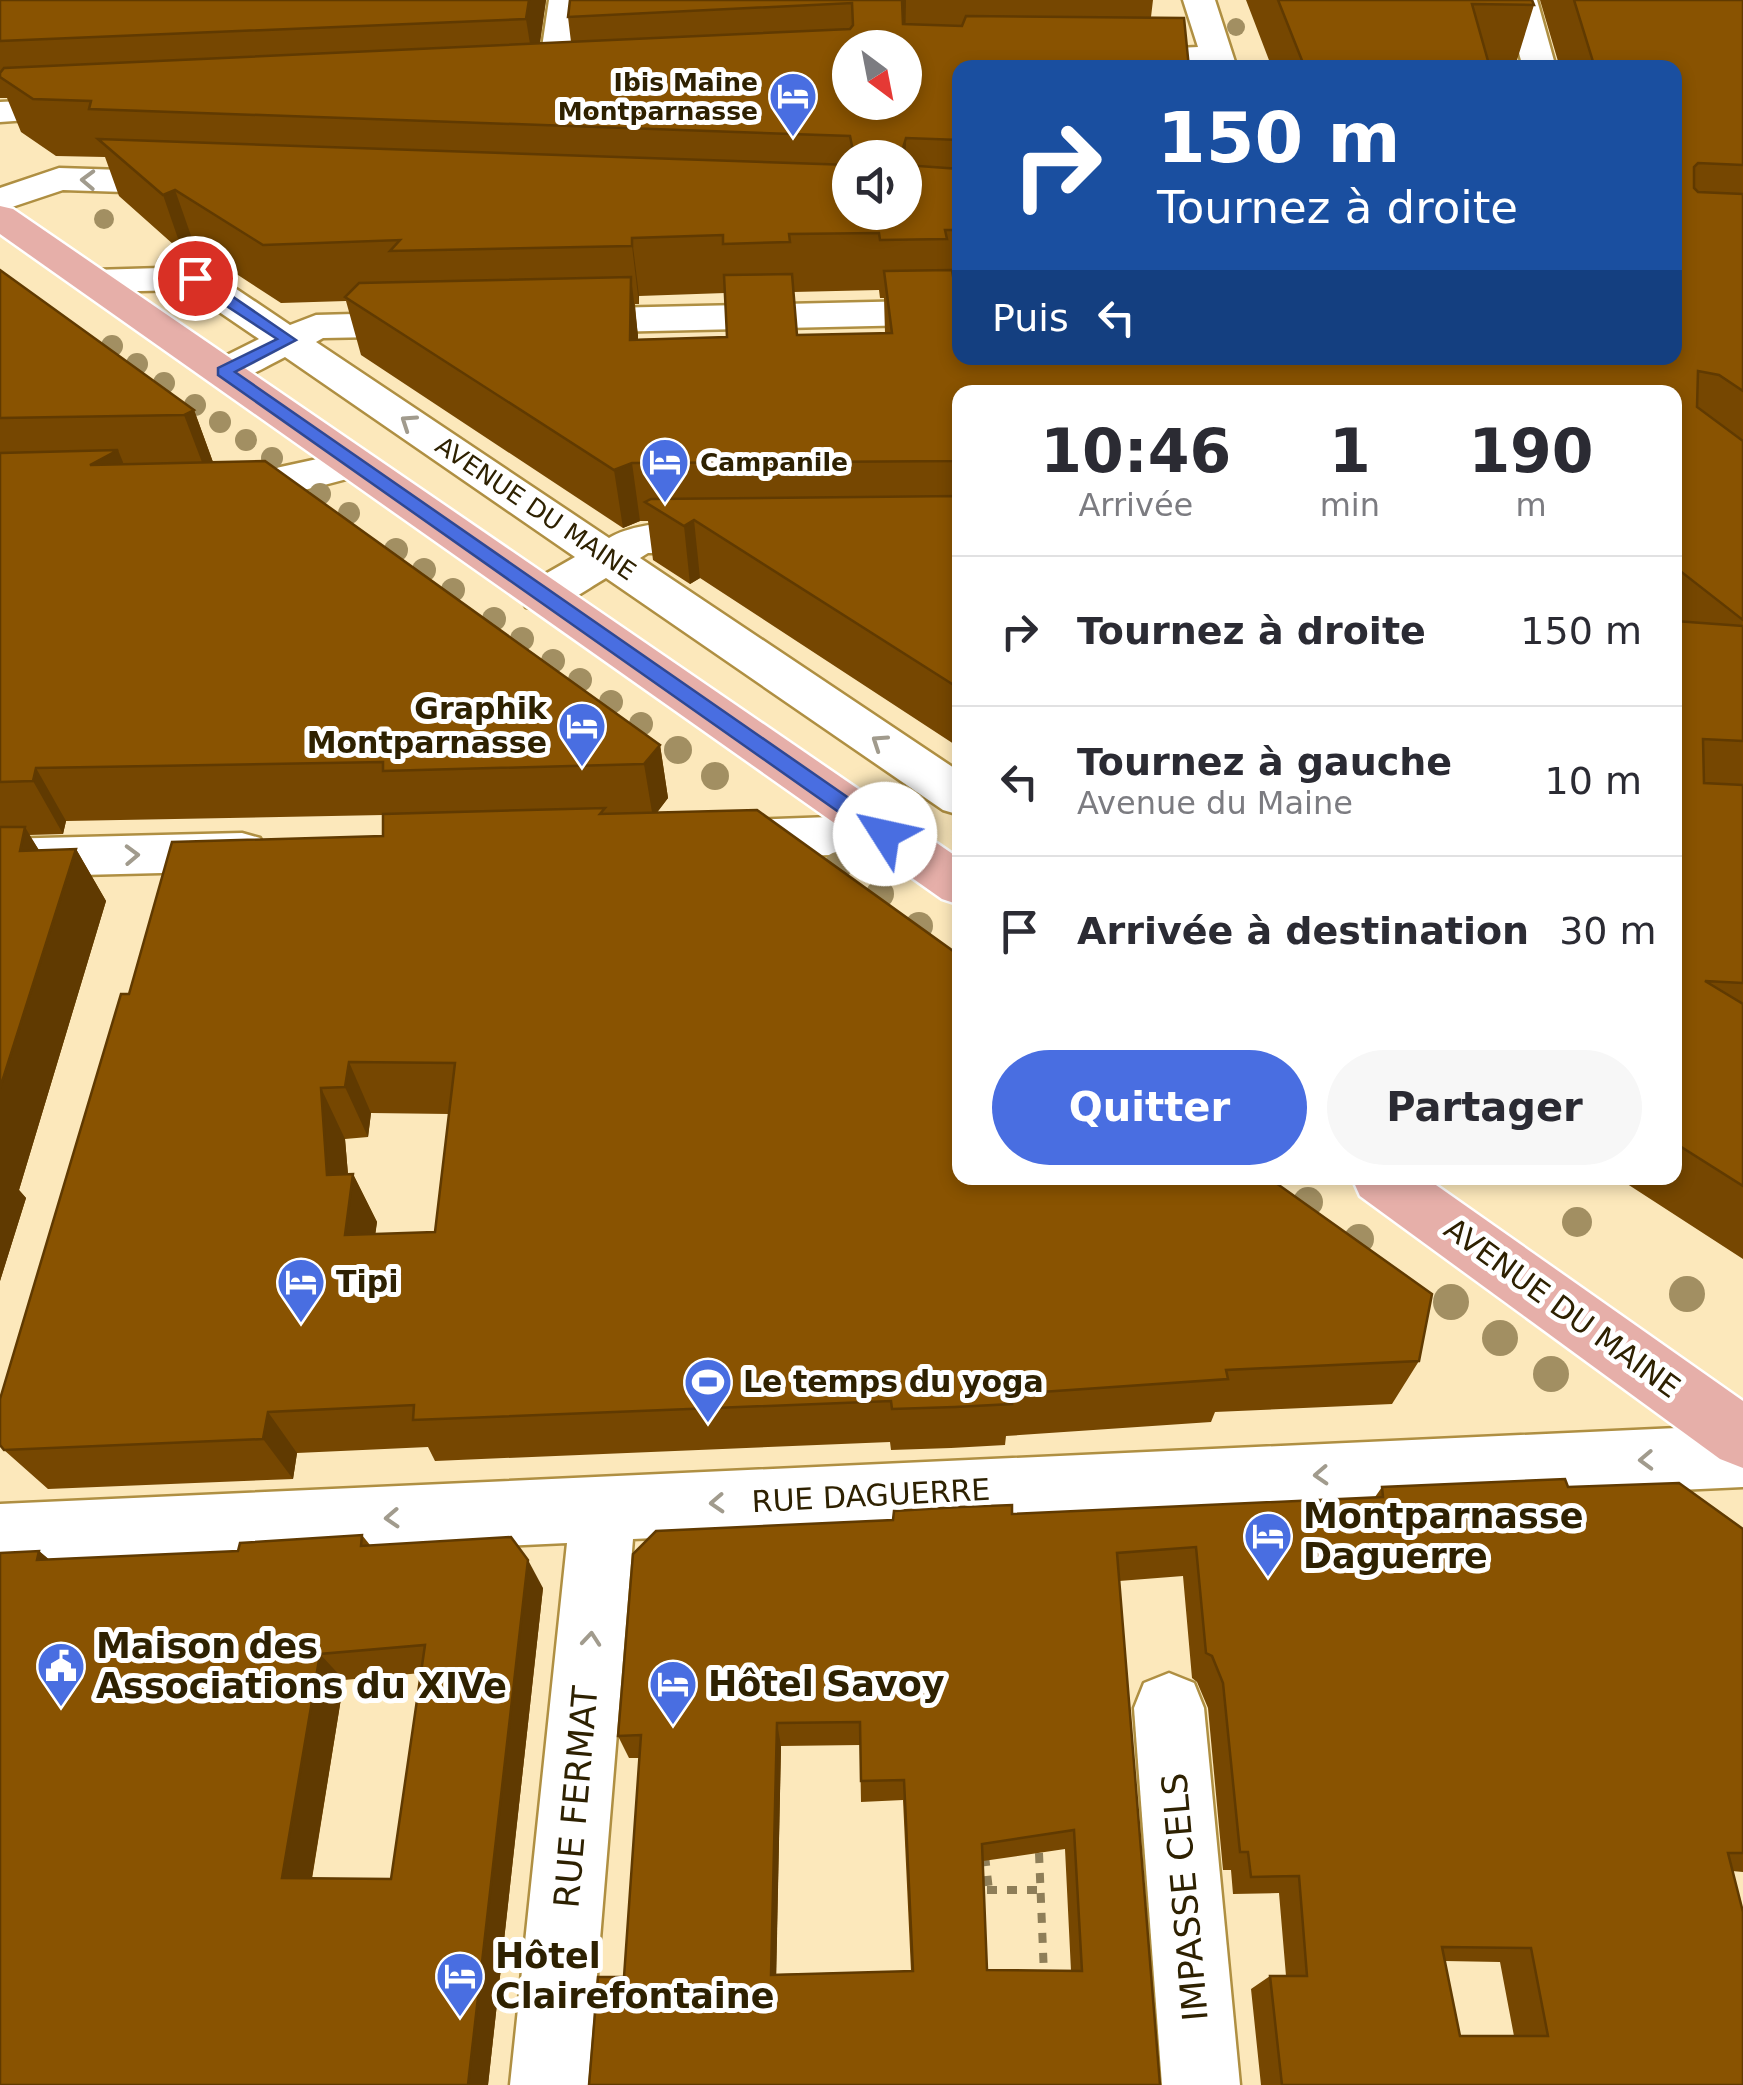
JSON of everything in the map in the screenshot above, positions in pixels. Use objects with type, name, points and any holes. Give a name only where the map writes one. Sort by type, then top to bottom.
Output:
[{"type":"main road","points":[[0,217],[952,880]]},
{"type":"main road","name":"AVENUE DU MAINE","points":[[1390,1185],[1743,1438]]},
{"type":"street","points":[[512,90],[566,88],[565,0]]},
{"type":"street","points":[[1199,0],[1218,60]]},
{"type":"street","points":[[1521,0],[1538,60]]},
{"type":"street","points":[[0,112],[118,107]]},
{"type":"street","points":[[0,200],[59,178],[218,184]]},
{"type":"street","name":"AVENUE DU MAINE","points":[[93,282],[195,278],[952,792]]},
{"type":"street","points":[[531,322],[952,312]]},
{"type":"street","points":[[224,372],[316,327],[472,323]]},
{"type":"street","points":[[178,487],[276,481],[354,464]]},
{"type":"street","points":[[542,596],[640,540],[772,538]]},
{"type":"street","points":[[680,841],[885,834]]},
{"type":"street","points":[[0,858],[288,850]]},
{"type":"street","name":"RUE DAGUERRE","points":[[0,1537],[1743,1456]]},
{"type":"street","name":"RUE FERMAT","points":[[549,2085],[603,1509]]},
{"type":"street","name":"IMPASSE CELS","points":[[1169,1708],[1201,2085]]},
{"type":"path","points":[[985,1850],[983,1890],[1040,1890]]},
{"type":"path","points":[[1039,1853],[1044,1980]]},
{"type":"building","points":[[0,0],[529,0],[526,19],[0,41]]},
{"type":"building","points":[[570,0],[903,0],[903,24],[962,26],[966,16],[1184,18],[1188,60],[952,60],[952,140],[851,140],[850,136],[89,109],[91,101],[33,99],[0,77],[4,68],[850,29],[852,3],[568,17]]},
{"type":"building","points":[[1278,0],[1532,0],[1534,5],[1472,4],[1488,60],[1302,60]]},
{"type":"building","points":[[1574,0],[1743,0],[1743,165],[1698,163],[1694,167],[1694,188],[1698,192],[1743,194],[1743,391],[1719,375],[1698,371],[1697,407],[1743,441],[1743,620],[1682,572],[1682,385],[952,385],[952,461],[632,463],[614,470],[345,297],[359,283],[631,277],[630,340],[727,337],[724,275],[792,274],[797,335],[892,333],[884,271],[952,270],[952,365],[1682,365],[1682,60],[1593,60]]},
{"type":"building","points":[[98,139],[832,164],[832,230],[922,230],[922,166],[952,168],[952,230],[945,230],[947,239],[880,240],[879,233],[789,234],[790,242],[723,244],[723,235],[632,238],[632,246],[390,251],[400,240],[263,245],[175,190],[163,195]]},
{"type":"building","points":[[0,270],[194,410],[184,415],[0,418]]},
{"type":"building","points":[[118,450],[90,465],[265,461],[660,745],[644,764],[383,771],[383,762],[36,768],[33,781],[0,782],[0,453]]},
{"type":"building","points":[[952,496],[952,684],[694,520],[684,526],[645,502]]},
{"type":"building","points":[[1682,622],[1743,626],[1743,741],[1703,739],[1704,783],[1743,785],[1743,983],[1705,981],[1743,1004],[1743,1186],[1682,1147]]},
{"type":"building","points":[[605,808],[600,814],[757,810],[952,950],[952,1185],[1279,1185],[1432,1294],[1419,1361],[1226,1370],[1228,1379],[1011,1394],[1012,1404],[955,1407],[892,1409],[891,1401],[413,1420],[414,1405],[268,1412],[263,1439],[4,1450],[0,1445],[0,1399],[121,994],[129,994],[172,842],[383,836],[383,814]],"holes":[[[349,1062],[455,1063],[435,1232],[345,1235],[353,1174],[327,1175],[321,1088],[345,1087]]]},
{"type":"building","points":[[0,827],[25,827],[20,851],[76,849],[0,1088]]},
{"type":"building","points":[[1565,1479],[1568,1487],[1679,1483],[1743,1529],[1743,1853],[1728,1853],[1743,1912],[1743,2085],[1282,2085],[1270,1976],[1307,1976],[1299,1876],[1251,1877],[1248,1852],[1240,1852],[1223,1683],[1212,1656],[1206,1653],[1196,1547],[1117,1553],[1160,2085],[589,2085],[598,1977],[624,1977],[641,1735],[618,1736],[633,1554],[656,1531],[893,1520],[894,1511],[960,1507],[1012,1505],[1012,1514],[1383,1497],[1382,1487]],"holes":[[[860,1722],[861,1781],[904,1780],[913,1971],[771,1975],[777,1723]],[[1074,1830],[1082,1971],[987,1970],[982,1844]],[[1442,1947],[1531,1948],[1548,2036],[1460,2036]]]},
{"type":"building","points":[[362,1535],[361,1546],[511,1537],[528,1560],[468,2085],[0,2085],[0,1553],[39,1551],[37,1560],[238,1551],[240,1543]],"holes":[[[425,1645],[391,1879],[282,1878],[320,1654]]]},
{"type":"place","name":"Ibis Maine Montparnasse","points":[[793,138]]},
{"type":"place","name":"Campanile","points":[[665,504]]},
{"type":"place","name":"Graphik Montparnasse","points":[[582,768]]},
{"type":"place","name":"Tipi","points":[[301,1324]]},
{"type":"place","name":"Le temps du yoga","points":[[708,1424]]},
{"type":"place","name":"Montparnasse Daguerre","points":[[1268,1578]]},
{"type":"place","name":"Maison des Associations du XIVe","points":[[61,1708]]},
{"type":"place","name":"Hôtel Savoy","points":[[673,1726]]},
{"type":"place","name":"Hôtel Clairefontaine","points":[[460,2018]]},
{"type":"route","points":[[195,278],[288,340],[224,372],[885,834]]}]
